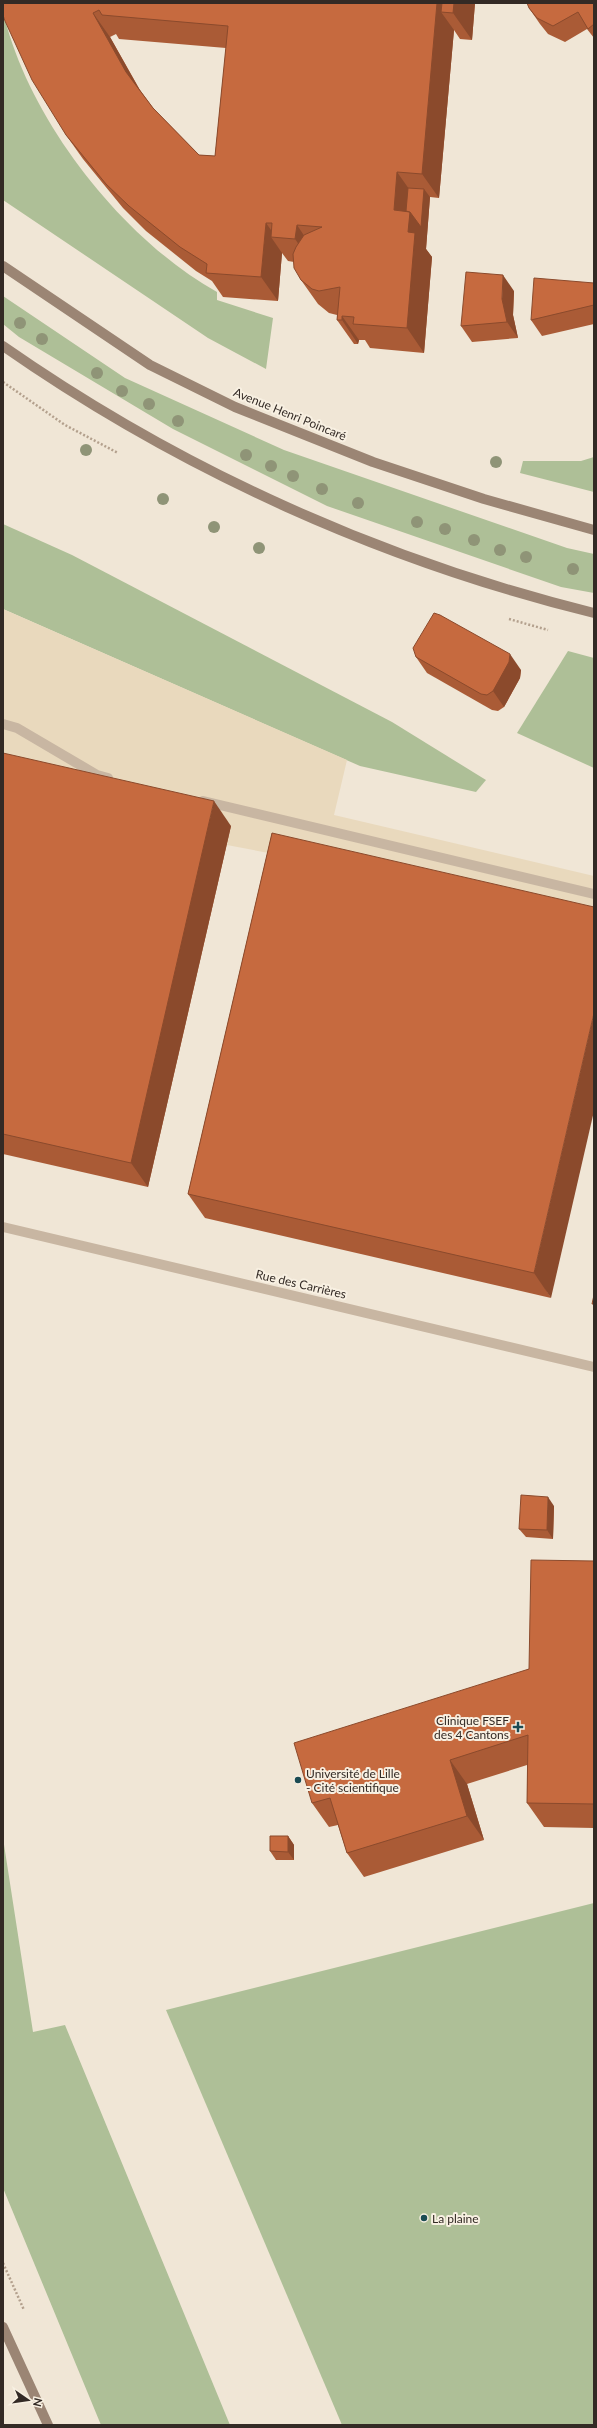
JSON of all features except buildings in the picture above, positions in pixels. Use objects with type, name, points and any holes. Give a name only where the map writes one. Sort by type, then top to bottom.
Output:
[{"type":"street","name":"Avenue Henri Poincaré","points":[[3,266],[150,366],[235,407],[373,462],[484,499],[594,530]]},
{"type":"street","points":[[3,346],[62,386],[130,428],[223,477],[318,521],[423,562],[520,593],[594,613]]},
{"type":"street","points":[[3,724],[17,728],[97,775],[120,781]]},
{"type":"street","points":[[189,798],[594,894]]},
{"type":"street","name":"Rue des Carrières","points":[[3,1228],[594,1367]]},
{"type":"street","points":[[3,2327],[48,2425]]},
{"type":"green space","points":[[3,11],[15,52],[33,93],[56,133],[83,172],[114,208],[147,241],[182,269],[217,292],[217,300],[273,318],[266,369],[208,338],[3,200]]},
{"type":"green space","points":[[3,296],[125,378],[284,450],[567,548],[594,554],[594,593],[561,587],[327,506],[173,429],[19,337],[3,324]]},
{"type":"green space","points":[[594,457],[594,492],[520,473],[523,461],[581,461]]},
{"type":"green space","points":[[3,524],[72,555],[392,722],[486,780],[476,792],[360,766],[3,609]]},
{"type":"green space","points":[[568,651],[594,658],[594,768],[517,733]]},
{"type":"green space","points":[[3,1838],[33,2032],[65,2025],[230,2425],[101,2425],[3,2188]]},
{"type":"green space","name":"La plaine","points":[[594,1903],[594,2425],[342,2425],[166,2010]]},
{"type":"shaded area","points":[[3,609],[347,760],[334,815],[594,876],[594,927],[289,857],[227,845],[231,826],[3,773]]},
{"type":"place","name":"Clinique FSEF des 4 Cantons","points":[[518,1727]]},
{"type":"place","name":"Université de Lille ‐ Cité scientifique","points":[[298,1780]]},
{"type":"place","name":"La plaine","points":[[424,2218]]}]
